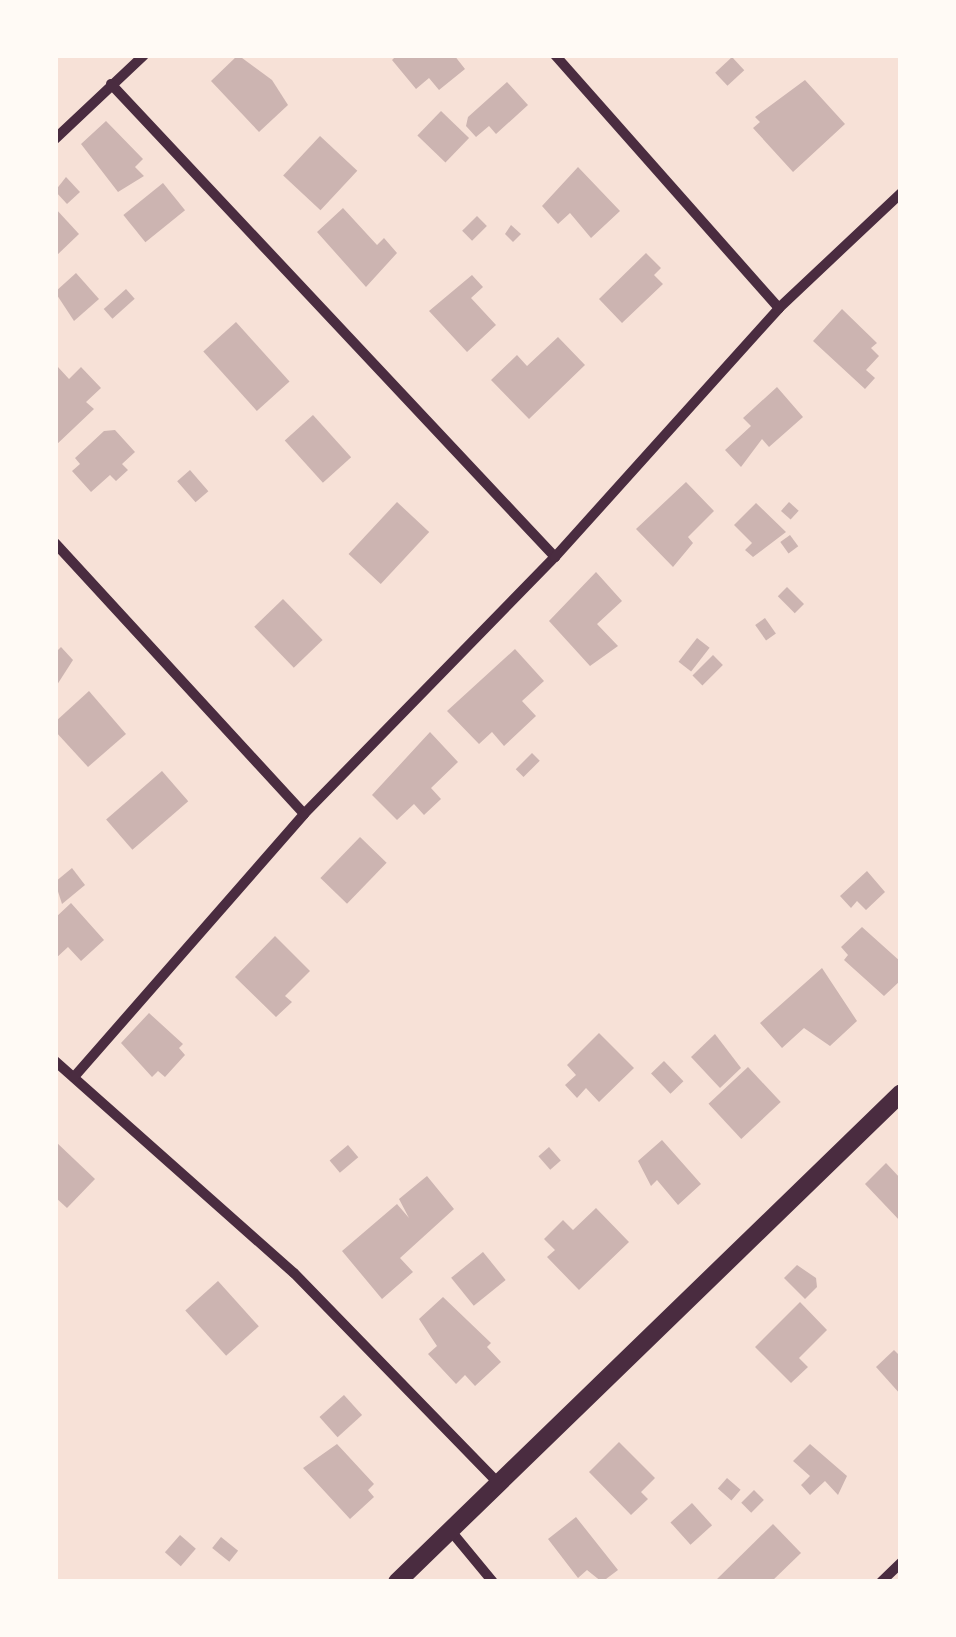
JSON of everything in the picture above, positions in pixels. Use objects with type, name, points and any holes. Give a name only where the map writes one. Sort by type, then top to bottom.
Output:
[{"type":"main road","points":[[398,1582],[901,1093]]},
{"type":"street","points":[[55,138],[144,55]]},
{"type":"street","points":[[555,55],[779,308]]},
{"type":"street","points":[[111,84],[555,558]]},
{"type":"street","points":[[74,1077],[304,814],[555,558],[779,308],[901,192]]},
{"type":"street","points":[[55,542],[304,814]]},
{"type":"street","points":[[55,1061],[294,1273],[500,1485]]},
{"type":"street","points":[[450,1530],[492,1582]]},
{"type":"street","points":[[882,1582],[901,1563]]},
{"type":"building","points":[[238,55],[272,80],[288,105],[259,132],[211,81]]},
{"type":"building","points":[[397,55],[454,55],[465,69],[439,90],[429,78],[416,89],[392,60]]},
{"type":"building","points":[[732,57],[744,70],[727,86],[715,73]]},
{"type":"building","points":[[805,80],[845,124],[793,172],[753,128],[760,122],[755,117]]},
{"type":"building","points":[[507,82],[528,105],[496,134],[489,126],[476,137],[466,126],[468,117]]},
{"type":"building","points":[[441,111],[469,138],[445,163],[417,135]]},
{"type":"building","points":[[106,121],[143,159],[135,167],[144,176],[118,192],[81,144]]},
{"type":"building","points":[[320,136],[357,171],[320,210],[283,175]]},
{"type":"building","points":[[578,167],[620,211],[591,238],[570,213],[558,224],[542,206]]},
{"type":"building","points":[[66,177],[80,192],[67,204],[55,191]]},
{"type":"building","points":[[163,183],[185,210],[145,242],[123,215]]},
{"type":"building","points":[[55,208],[79,234],[55,257]]},
{"type":"building","points":[[343,208],[377,245],[384,238],[397,253],[366,287],[317,232]]},
{"type":"building","points":[[477,216],[487,226],[472,241],[462,231]]},
{"type":"building","points":[[511,225],[521,234],[513,242],[505,234]]},
{"type":"building","points":[[646,253],[661,268],[654,275],[663,284],[622,323],[599,299]]},
{"type":"building","points":[[76,273],[99,299],[74,321],[55,292]]},
{"type":"building","points":[[472,275],[483,287],[471,298],[496,325],[467,352],[429,311]]},
{"type":"building","points":[[126,289],[135,299],[112,319],[104,309]]},
{"type":"building","points":[[842,309],[877,343],[871,348],[879,356],[866,370],[875,378],[865,389],[813,341]]},
{"type":"building","points":[[236,322],[290,381],[257,411],[203,351]]},
{"type":"building","points":[[558,337],[585,365],[529,419],[491,380],[517,355],[527,366]]},
{"type":"building","points":[[58,367],[69,379],[81,367],[101,388],[86,402],[94,409],[55,446]]},
{"type":"building","points":[[777,387],[803,417],[769,447],[762,439],[741,467],[725,450],[751,426],[743,418]]},
{"type":"building","points":[[313,415],[351,457],[323,483],[285,440]]},
{"type":"building","points":[[115,430],[135,452],[122,464],[128,470],[116,481],[110,475],[91,492],[72,471],[80,464],[75,458],[104,431]]},
{"type":"building","points":[[190,470],[208,491],[196,502],[177,481]]},
{"type":"building","points":[[686,482],[714,511],[688,537],[693,543],[673,567],[636,529]]},
{"type":"building","points":[[397,502],[429,532],[381,584],[349,554]]},
{"type":"building","points":[[789,502],[799,511],[791,520],[781,511]]},
{"type":"building","points":[[756,503],[786,532],[753,557],[745,550],[752,543],[734,525]]},
{"type":"building","points":[[790,535],[798,546],[789,553],[780,542]]},
{"type":"building","points":[[596,572],[622,601],[597,624],[618,646],[590,666],[549,621]]},
{"type":"building","points":[[787,587],[804,604],[795,613],[778,596]]},
{"type":"building","points":[[283,599],[323,640],[294,668],[254,627]]},
{"type":"building","points":[[765,618],[776,634],[766,640],[755,625]]},
{"type":"building","points":[[697,638],[710,648],[691,671],[679,662]]},
{"type":"building","points":[[61,647],[73,660],[55,688],[55,653]]},
{"type":"building","points":[[515,649],[544,681],[522,701],[536,716],[504,746],[492,732],[479,744],[447,711]]},
{"type":"building","points":[[713,655],[723,665],[702,685],[692,676]]},
{"type":"building","points":[[89,691],[126,734],[88,767],[55,731],[55,722]]},
{"type":"building","points":[[430,732],[458,762],[431,788],[441,799],[424,815],[414,804],[397,820],[372,795]]},
{"type":"building","points":[[532,753],[540,761],[524,777],[516,769]]},
{"type":"building","points":[[162,771],[188,801],[132,850],[106,820]]},
{"type":"building","points":[[360,837],[387,863],[347,904],[320,878]]},
{"type":"building","points":[[72,868],[85,885],[62,904],[55,882]]},
{"type":"building","points":[[867,871],[885,892],[866,910],[857,901],[851,908],[840,896]]},
{"type":"building","points":[[71,903],[104,940],[81,961],[68,947],[55,959],[55,918]]},
{"type":"building","points":[[862,927],[901,962],[901,980],[884,996],[844,960],[848,955],[841,947]]},
{"type":"building","points":[[275,936],[310,971],[285,996],[292,1002],[276,1017],[235,977]]},
{"type":"building","points":[[822,968],[857,1021],[830,1046],[804,1028],[782,1048],[760,1023]]},
{"type":"building","points":[[149,1013],[183,1044],[179,1048],[185,1055],[165,1077],[158,1071],[152,1077],[121,1043]]},
{"type":"building","points":[[599,1033],[634,1068],[599,1102],[586,1088],[577,1098],[565,1085],[576,1075],[567,1065]]},
{"type":"building","points":[[715,1034],[741,1068],[720,1088],[691,1057]]},
{"type":"building","points":[[664,1061],[683,1081],[671,1094],[651,1074]]},
{"type":"building","points":[[748,1067],[781,1102],[741,1139],[709,1104]]},
{"type":"building","points":[[662,1140],[701,1184],[678,1205],[657,1180],[651,1186],[638,1161]]},
{"type":"building","points":[[55,1141],[95,1179],[67,1208],[55,1197]]},
{"type":"building","points":[[348,1145],[358,1157],[340,1173],[330,1160]]},
{"type":"building","points":[[549,1147],[561,1161],[550,1170],[538,1156]]},
{"type":"building","points":[[886,1163],[901,1179],[901,1222],[865,1184]]},
{"type":"building","points":[[427,1176],[454,1209],[400,1258],[413,1272],[382,1299],[342,1251],[397,1204],[409,1218],[399,1199]]},
{"type":"building","points":[[596,1208],[629,1242],[579,1290],[547,1257],[555,1250],[544,1239],[563,1220],[573,1230]]},
{"type":"building","points":[[483,1252],[506,1280],[474,1306],[451,1278]]},
{"type":"building","points":[[797,1265],[816,1278],[817,1287],[805,1299],[784,1278]]},
{"type":"building","points":[[218,1281],[259,1326],[226,1356],[185,1310]]},
{"type":"building","points":[[443,1297],[491,1343],[487,1347],[501,1362],[475,1386],[465,1375],[456,1384],[428,1354],[437,1346],[419,1319]]},
{"type":"building","points":[[800,1302],[827,1330],[799,1358],[808,1367],[791,1383],[755,1347]]},
{"type":"building","points":[[894,1350],[901,1357],[901,1395],[876,1367]]},
{"type":"building","points":[[344,1395],[362,1415],[338,1437],[319,1417]]},
{"type":"building","points":[[619,1442],[655,1478],[641,1492],[648,1499],[631,1515],[589,1472]]},
{"type":"building","points":[[337,1444],[374,1484],[368,1490],[374,1497],[350,1519],[303,1468]]},
{"type":"building","points":[[810,1444],[847,1476],[838,1495],[825,1481],[810,1495],[801,1485],[810,1476],[793,1461]]},
{"type":"building","points":[[727,1478],[741,1490],[731,1500],[718,1489]]},
{"type":"building","points":[[754,1490],[764,1500],[751,1513],[741,1503]]},
{"type":"building","points":[[692,1503],[712,1525],[691,1545],[670,1522]]},
{"type":"building","points":[[576,1517],[618,1570],[602,1582],[587,1570],[578,1578],[548,1539]]},
{"type":"building","points":[[773,1524],[801,1553],[771,1582],[714,1582]]},
{"type":"building","points":[[180,1535],[196,1549],[181,1566],[165,1552]]},
{"type":"building","points":[[221,1537],[238,1551],[229,1562],[212,1548]]}]
